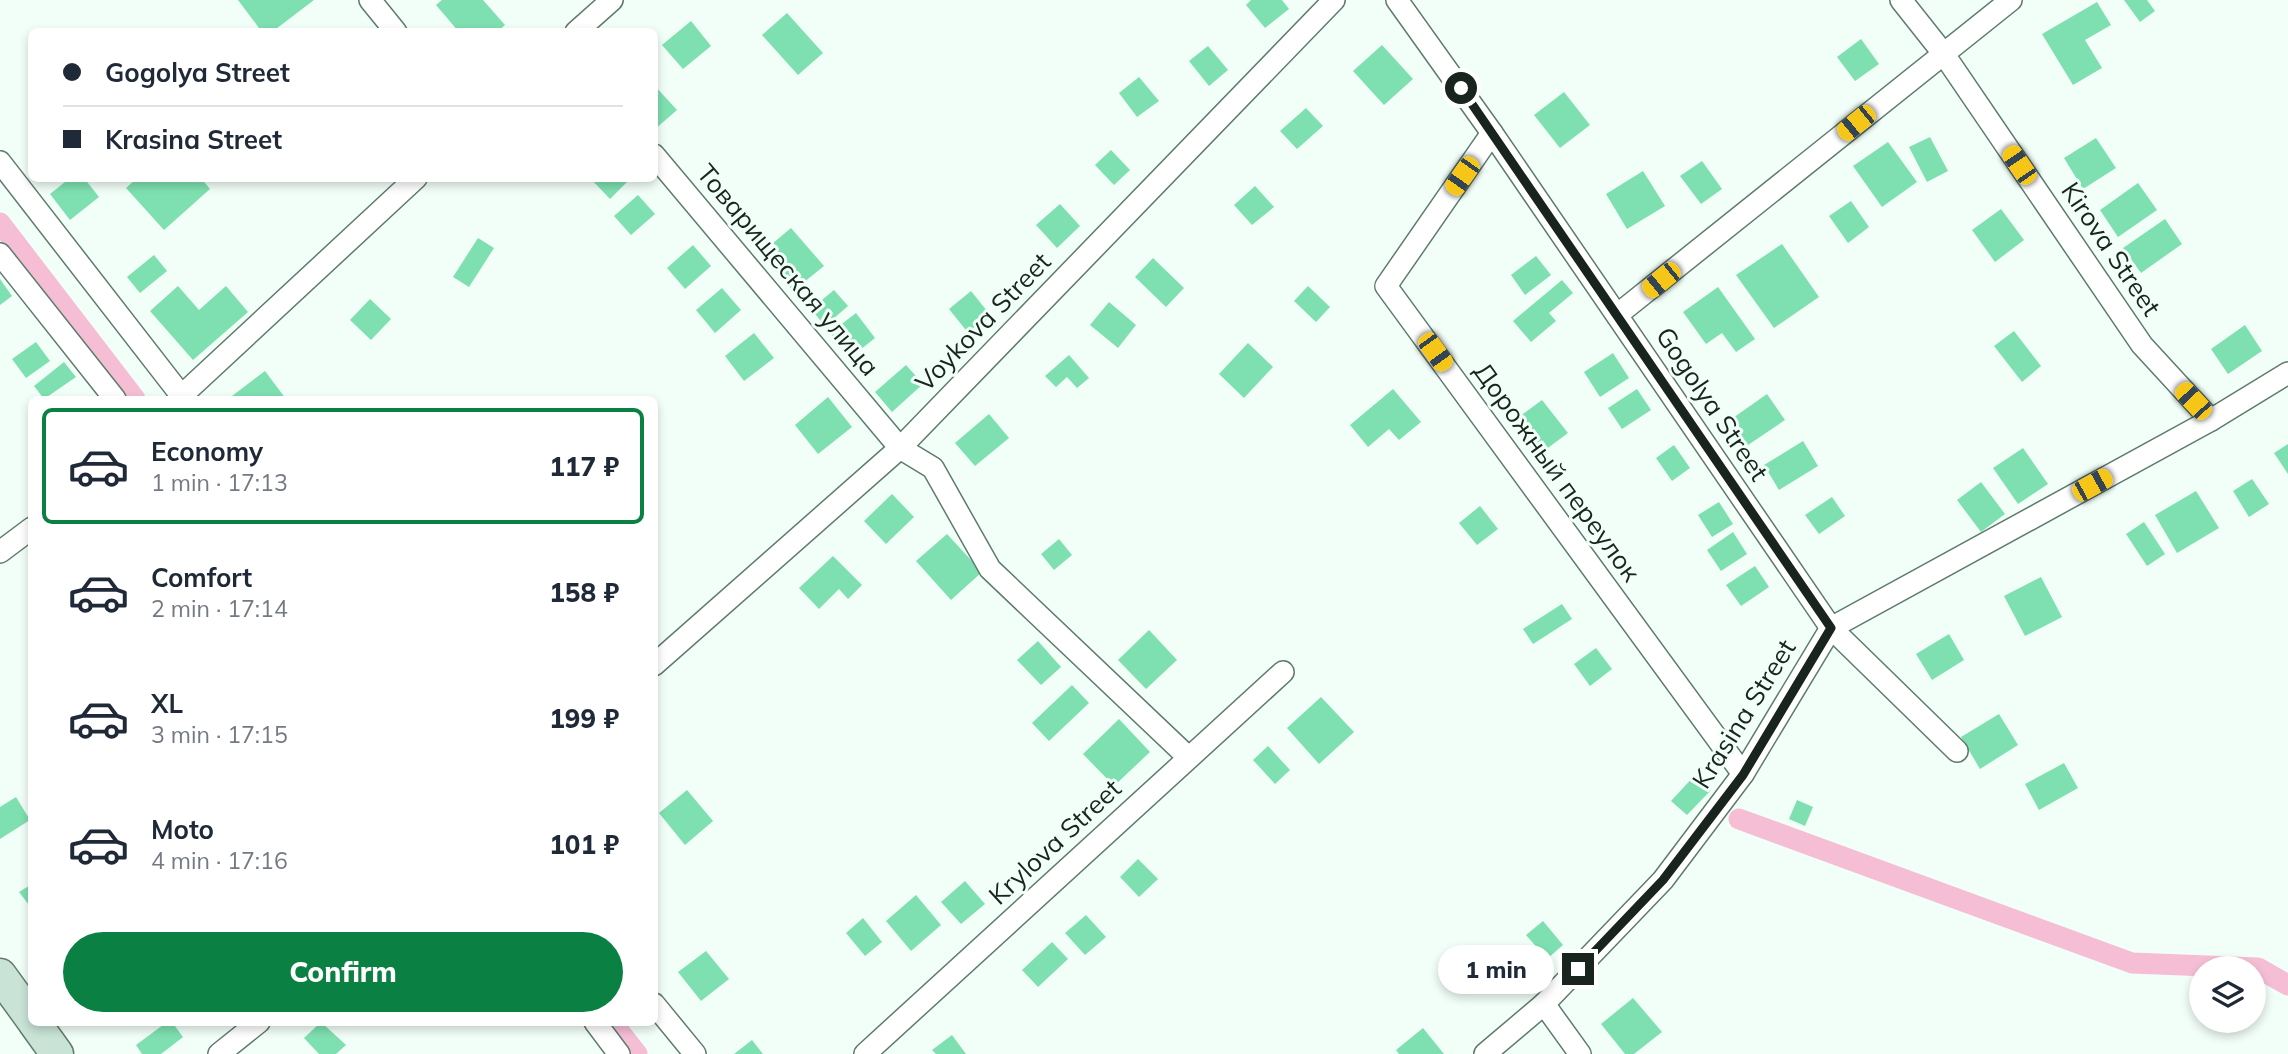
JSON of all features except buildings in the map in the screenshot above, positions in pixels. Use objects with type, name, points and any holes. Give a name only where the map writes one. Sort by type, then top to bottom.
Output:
[{"type":"street","points":[[370,0],[393,28]]},
{"type":"street","points":[[580,28],[612,0]]},
{"type":"street","name":"Voykova Street","points":[[658,661],[900,448],[1334,0]]},
{"type":"street","name":"Gogolya Street","points":[[1397,0],[1492,133],[1831,628],[1957,751]]},
{"type":"street","name":"Kirova Street","points":[[1901,0],[1943,53],[2141,345],[2211,420]]},
{"type":"street","points":[[1617,314],[2011,0]]},
{"type":"street","name":"Дорожный переулок","points":[[1492,133],[1386,286],[1743,775]]},
{"type":"street","name":"Товарищеская улица","points":[[658,160],[900,448],[933,468],[990,569],[1188,757]]},
{"type":"street","points":[[0,162],[179,396]]},
{"type":"street","points":[[183,396],[412,182]]},
{"type":"street","points":[[0,254],[113,396]]},
{"type":"street","name":"Krasina Street","points":[[1485,1054],[1544,1004],[1663,880],[1743,775],[1831,628],[2211,420],[2288,373]]},
{"type":"street","points":[[0,552],[28,531]]},
{"type":"street","name":"Krylova Street","points":[[865,1054],[1283,672]]},
{"type":"street","points":[[0,975],[28,1013]]},
{"type":"street","points":[[1544,1004],[1580,1054]]},
{"type":"street","points":[[658,1009],[695,1054]]},
{"type":"street","points":[[37,1026],[57,1054]]},
{"type":"street","points":[[219,1054],[254,1026]]},
{"type":"street","points":[[597,1026],[619,1054]]},
{"type":"waterway","points":[[0,223],[133,396]]},
{"type":"waterway","points":[[1739,819],[2132,963],[2258,968],[2288,985]]},
{"type":"waterway","points":[[615,1026],[637,1054]]},
{"type":"route","points":[[1461,88],[1831,628],[1743,775],[1663,880],[1578,969]]}]
